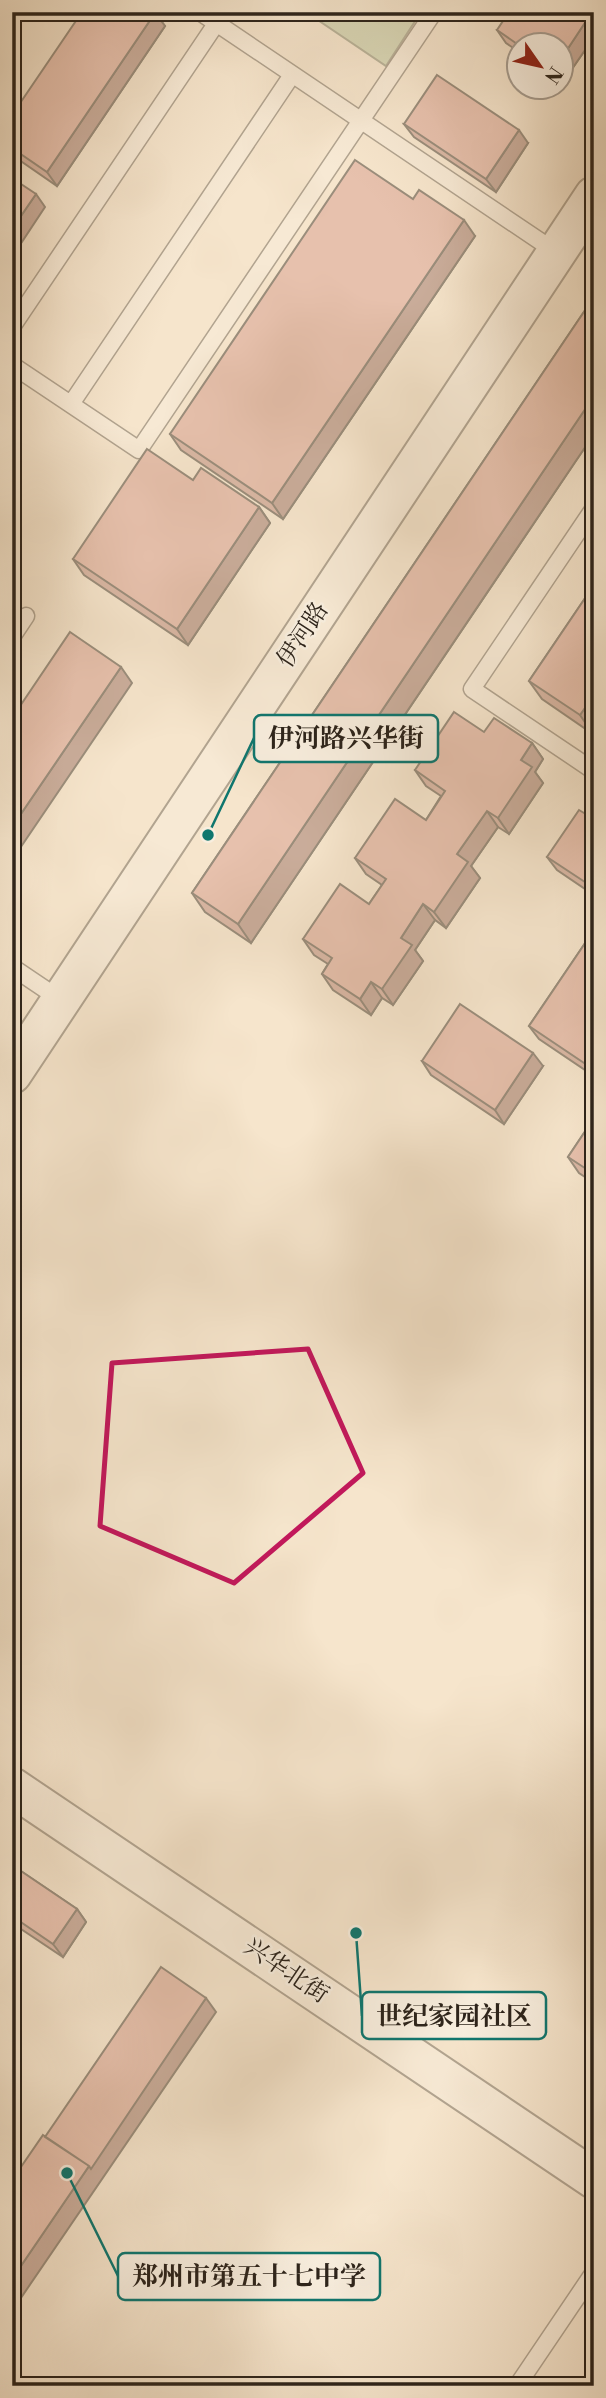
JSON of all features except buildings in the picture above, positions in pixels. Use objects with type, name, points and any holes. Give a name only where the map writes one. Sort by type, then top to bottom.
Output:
[{"type":"street","name":"伊河路","points":[[12,1074],[594,196]]},
{"type":"street","name":"兴华北街","points":[[12,1787],[594,2179]]},
{"type":"lane","points":[[200,12],[220,18],[292,75],[556,252]]},
{"type":"lane","points":[[12,365],[139,450],[433,12]]},
{"type":"lane","points":[[12,327],[220,18]]},
{"type":"lane","points":[[71,404],[292,75]]},
{"type":"lane","points":[[594,508],[472,689],[594,771]]},
{"type":"lane","points":[[12,637],[26,616]]},
{"type":"lane","points":[[12,967],[61,1000]]},
{"type":"lane","points":[[517,2386],[594,2272]]},
{"type":"highlighted area","points":[[308,1349],[363,1473],[234,1583],[100,1526],[112,1363]]},
{"type":"green space","points":[[306,12],[421,12],[386,66]]},
{"type":"place","name":"伊河路兴华街","points":[[208,835]]},
{"type":"place","name":"世纪家园社区","points":[[356,1933]]},
{"type":"place","name":"郑州市第五十七中学","points":[[67,2173]]}]
